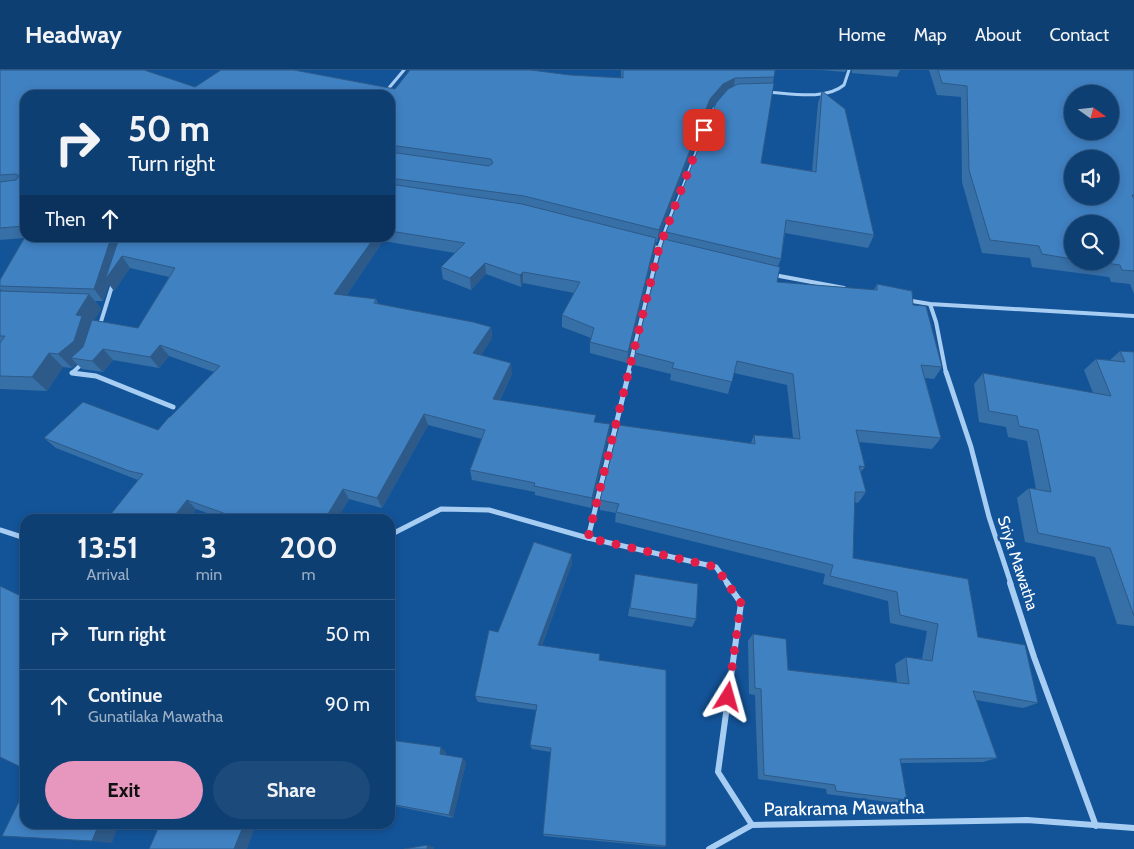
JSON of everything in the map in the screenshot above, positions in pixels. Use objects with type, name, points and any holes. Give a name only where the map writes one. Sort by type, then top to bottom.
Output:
[{"type":"street","points":[[387,90],[404,70]]},
{"type":"street","points":[[758,92],[824,93],[839,90],[845,84],[848,70]]},
{"type":"street","points":[[588,538],[659,248],[711,113],[719,103]]},
{"type":"street","points":[[640,243],[677,253]]},
{"type":"street","points":[[768,273],[853,290]]},
{"type":"street","points":[[98,331],[114,280]]},
{"type":"street","points":[[901,299],[930,304],[1134,316]]},
{"type":"street","points":[[96,304],[106,305]]},
{"type":"street","name":"Sriya Mawatha","points":[[930,304],[936,322],[947,379],[972,447],[989,517],[1034,657],[1096,826]]},
{"type":"street","points":[[90,357],[72,373],[96,376],[173,407]]},
{"type":"street","name":"Parakrama Mawatha","points":[[395,532],[441,509],[489,510],[588,538],[716,567],[741,603],[718,772],[752,825],[1027,820],[1134,828]]},
{"type":"street","points":[[0,530],[20,536]]},
{"type":"street","points":[[709,849],[752,825]]},
{"type":"building","points":[[0,70],[144,70],[195,87],[221,70],[294,70],[395,89],[410,70],[531,70],[570,75],[623,78],[623,70],[775,70],[774,77],[735,78],[723,84],[710,99],[659,230],[524,196],[395,179],[395,153],[489,166],[493,163],[491,159],[395,146],[395,90],[20,90],[20,226],[0,228],[0,182],[16,180],[19,176],[16,174],[0,175]]},
{"type":"building","points":[[938,70],[1134,70],[1134,195],[1132,195],[1134,199],[1134,271],[1122,270],[1119,265],[1119,215],[1064,215],[1064,258],[1042,254],[1039,246],[990,240],[969,170],[967,86],[942,83]]},
{"type":"building","points":[[774,83],[761,163],[816,172],[822,91],[845,109],[874,235],[786,220],[781,259],[666,232],[716,103],[728,89],[738,84]]},
{"type":"building","points":[[395,185],[522,204],[656,238],[628,352],[590,342],[594,328],[562,315],[580,282],[523,272],[520,275],[485,263],[470,278],[441,267],[465,243],[395,232]]},
{"type":"building","points":[[664,239],[780,267],[777,282],[877,290],[877,284],[912,291],[913,305],[926,306],[942,367],[921,365],[941,438],[856,430],[865,467],[859,466],[866,492],[855,492],[853,558],[968,579],[978,637],[1025,645],[1038,703],[973,691],[997,758],[900,759],[907,800],[836,791],[835,785],[764,775],[761,689],[755,688],[753,634],[786,639],[788,670],[909,684],[906,657],[932,661],[938,624],[900,615],[897,592],[830,576],[833,565],[616,512],[619,504],[600,500],[619,425],[755,444],[754,435],[800,439],[793,374],[737,361],[732,382],[672,368],[674,363],[635,353]]},
{"type":"building","points":[[22,242],[110,242],[94,289],[0,286],[0,280]]},
{"type":"building","points":[[118,242],[371,242],[334,294],[376,299],[374,303],[491,327],[473,353],[511,363],[493,399],[596,415],[594,422],[610,424],[592,498],[534,486],[535,483],[470,470],[485,430],[424,414],[377,498],[343,489],[328,514],[226,514],[187,500],[176,514],[111,514],[143,474],[129,471],[44,438],[83,402],[158,430],[220,366],[160,345],[150,357],[103,349],[92,361],[71,358],[83,347],[92,320],[138,328],[175,268],[122,256],[105,280]]},
{"type":"building","points":[[0,291],[89,294],[76,315],[82,316],[74,341],[58,354],[49,353],[32,377],[0,376],[0,343],[5,336],[0,336]]},
{"type":"building","points":[[1120,351],[1134,352],[1134,616],[1110,548],[1038,533],[1029,488],[1051,492],[1038,430],[1019,426],[1017,416],[989,411],[983,373],[1111,396],[1096,359],[1125,362]]},
{"type":"building","points":[[534,542],[572,554],[538,645],[600,654],[599,660],[666,670],[666,846],[543,834],[551,748],[530,745],[537,705],[475,696],[489,630],[498,632]]},
{"type":"building","points":[[635,574],[698,584],[696,619],[630,608]]},
{"type":"building","points":[[0,586],[20,596],[20,767],[0,757]]},
{"type":"building","points":[[395,741],[441,747],[440,754],[463,758],[449,815],[395,805]]},
{"type":"building","points":[[20,799],[20,829],[97,829],[92,841],[2,836]]},
{"type":"building","points":[[158,829],[242,829],[234,849],[149,849]]},
{"type":"building","points":[[427,845],[427,849],[404,849]]},
{"type":"route","points":[[704,130],[659,248],[588,538],[716,567],[741,603],[728,697]]}]
